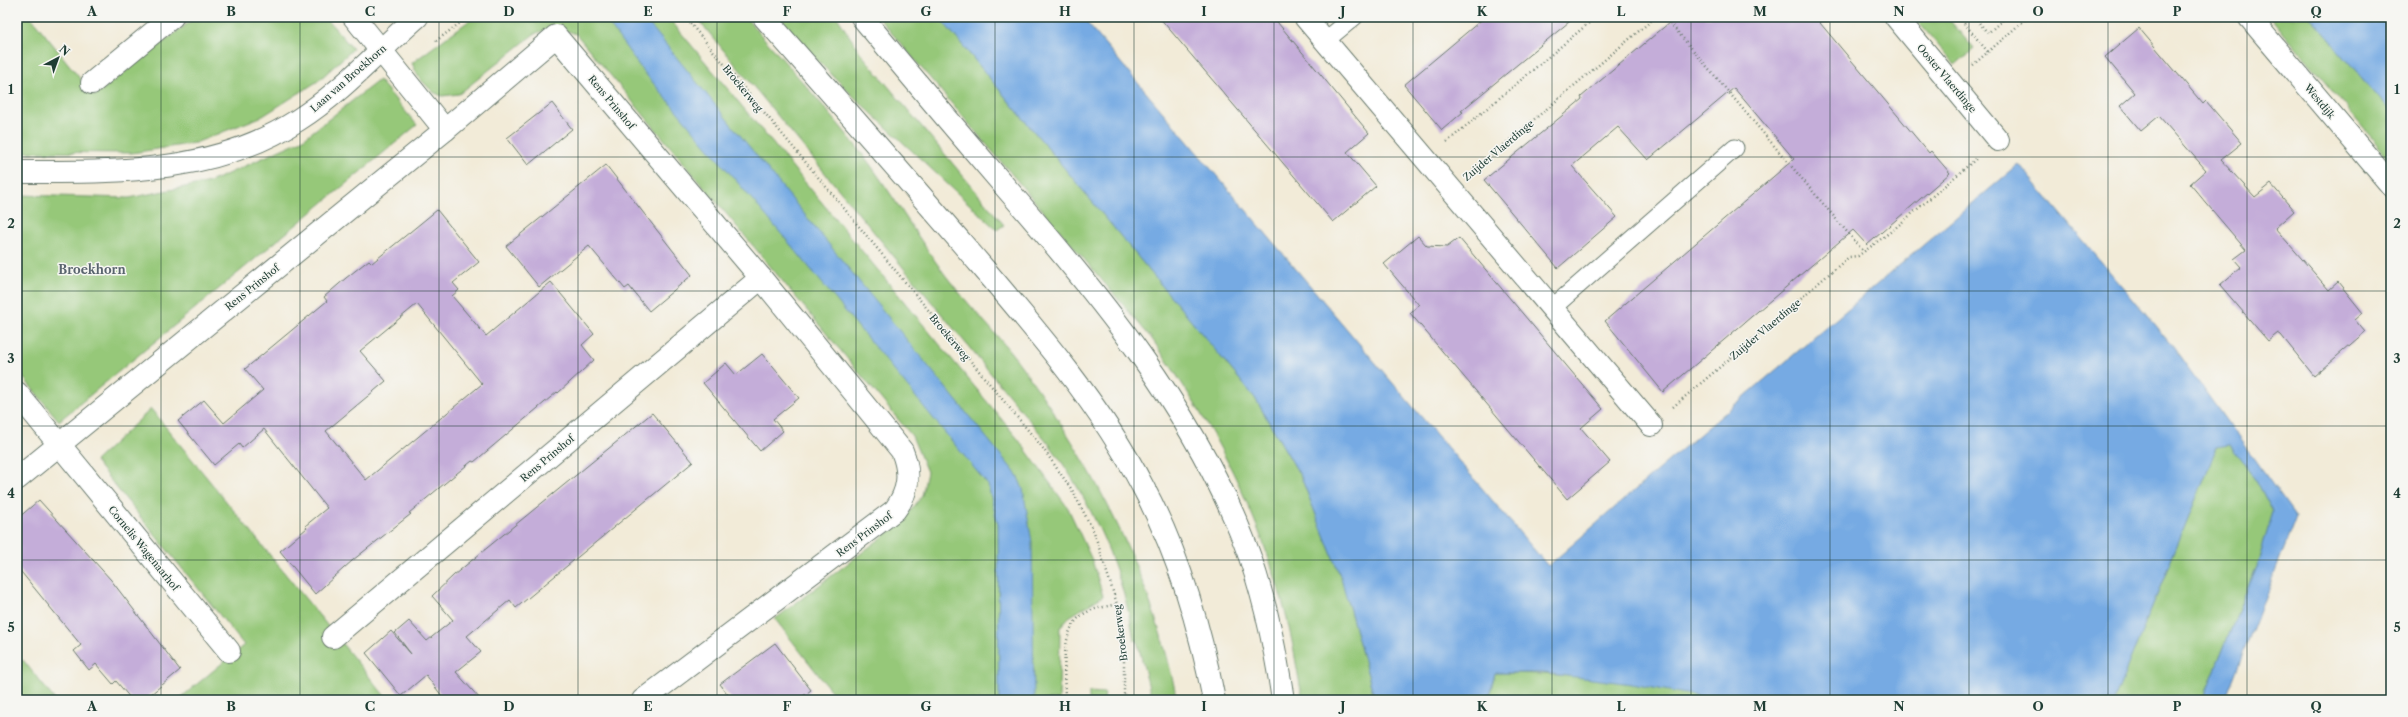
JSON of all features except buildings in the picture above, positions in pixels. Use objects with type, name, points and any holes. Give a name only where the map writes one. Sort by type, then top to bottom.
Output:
[{"type":"street","points":[[92,83],[172,17]]},
{"type":"street","points":[[354,17],[445,130]]},
{"type":"street","name":"Laan van Broekhorn","points":[[17,172],[124,172],[186,163],[234,149],[261,139],[298,120],[322,103],[417,17]]},
{"type":"street","points":[[764,17],[1005,294],[1060,362],[1108,428],[1144,487],[1166,538],[1198,626],[1214,700]]},
{"type":"street","points":[[862,17],[1064,256],[1124,332],[1175,404],[1216,477],[1244,542],[1262,596],[1276,654],[1283,700]]},
{"type":"street","points":[[1305,17],[1450,190],[1651,425]]},
{"type":"street","name":"Ooster Vlaerdinge","points":[[1896,17],[1998,140]]},
{"type":"street","name":"Westdijk","points":[[2249,17],[2391,185]]},
{"type":"street","name":"Rens Prinshof","points":[[59,444],[445,130],[556,36],[761,278],[902,451],[907,464],[907,487],[895,510],[643,700]]},
{"type":"street","name":"Rens Prinshof","points":[[333,637],[761,278]]},
{"type":"street","name":"Cornelis Wagenaarhof","points":[[17,393],[229,651]]},
{"type":"street","points":[[17,479],[59,444]]},
{"type":"lane","points":[[1326,41],[1354,17]]},
{"type":"lane","points":[[1551,309],[1735,148]]},
{"type":"path","name":"Broekerweg","points":[[685,17],[1042,447],[1072,490],[1094,532],[1118,604],[1124,649],[1124,700]]},
{"type":"path","points":[[1425,160],[1596,17]]},
{"type":"path","name":"Zuijder Vlaerdinge","points":[[1450,190],[1652,20],[1650,17]]},
{"type":"path","points":[[1665,17],[1864,252]]},
{"type":"path","points":[[1959,17],[1988,52],[2028,17]]},
{"type":"path","points":[[1974,17],[1988,33],[2006,17]]},
{"type":"path","name":"Zuijder Vlaerdinge","points":[[1651,425],[1849,257],[1858,256],[1864,252],[1998,140]]},
{"type":"path","points":[[1065,700],[1065,653],[1072,625],[1082,615],[1098,608],[1118,604]]},
{"type":"green space","points":[[17,17],[31,17],[94,96],[196,17],[325,17],[353,49],[318,81],[263,116],[195,143],[132,153],[17,152]]},
{"type":"green space","points":[[474,17],[668,17],[1018,439],[1068,508],[1092,560],[1103,596],[1069,617],[1060,627],[1059,700],[838,700],[775,619],[902,522],[922,496],[927,472],[912,436],[576,34],[555,30],[534,34],[459,94],[442,96],[433,92],[419,78],[412,63]]},
{"type":"green space","points":[[696,17],[745,17],[818,100],[860,151],[946,276],[1006,346],[1025,371],[1051,408],[1075,447],[1098,486],[1119,527],[1153,612],[1167,656],[1177,700],[1152,700],[1137,640],[1134,640],[1122,588],[1103,537],[1078,489],[1049,444]]},
{"type":"green space","points":[[774,17],[837,17],[862,55],[1004,225],[997,230],[854,97]]},
{"type":"green space","points":[[878,17],[939,17],[1255,398],[1301,477],[1341,578],[1375,700],[1303,700],[1287,619],[1263,542],[1233,473],[1196,406],[1152,339]]},
{"type":"green space","points":[[1914,17],[1947,17],[1974,49],[1955,65]]},
{"type":"green space","points":[[2270,17],[2310,17],[2391,112],[2391,161]]},
{"type":"green space","points":[[379,80],[417,125],[59,421],[17,370],[17,195],[129,198],[210,182],[302,140]]},
{"type":"green space","points":[[151,409],[388,700],[178,700],[244,645],[95,461]]},
{"type":"green space","points":[[2230,444],[2255,478],[2273,512],[2259,559],[2203,700],[2114,700],[2217,447]]},
{"type":"green space","points":[[23,660],[55,700],[17,700],[17,665]]},
{"type":"green space","points":[[1495,673],[1523,673],[1607,680],[1663,688],[1718,700],[1488,700]]},
{"type":"green space","points":[[1089,692],[1105,693],[1104,700],[1089,700]]},
{"type":"water","points":[[604,17],[642,17],[655,31],[1017,475],[1023,489],[1032,542],[1034,700],[999,700],[998,525],[988,485],[795,250],[643,71]]},
{"type":"water","points":[[939,17],[1082,17],[1548,566],[1660,468],[2019,164],[2173,347],[2296,517],[2225,700],[2203,700],[2259,559],[2273,512],[2255,478],[2230,445],[2217,447],[2114,700],[1718,700],[1632,684],[1543,673],[1495,673],[1488,700],[1375,700],[1341,578],[1301,477],[1255,398]]},
{"type":"water","points":[[2310,17],[2391,17],[2391,112]]},
{"type":"district","name":"Broekhorn","points":[[92,270]]}]
